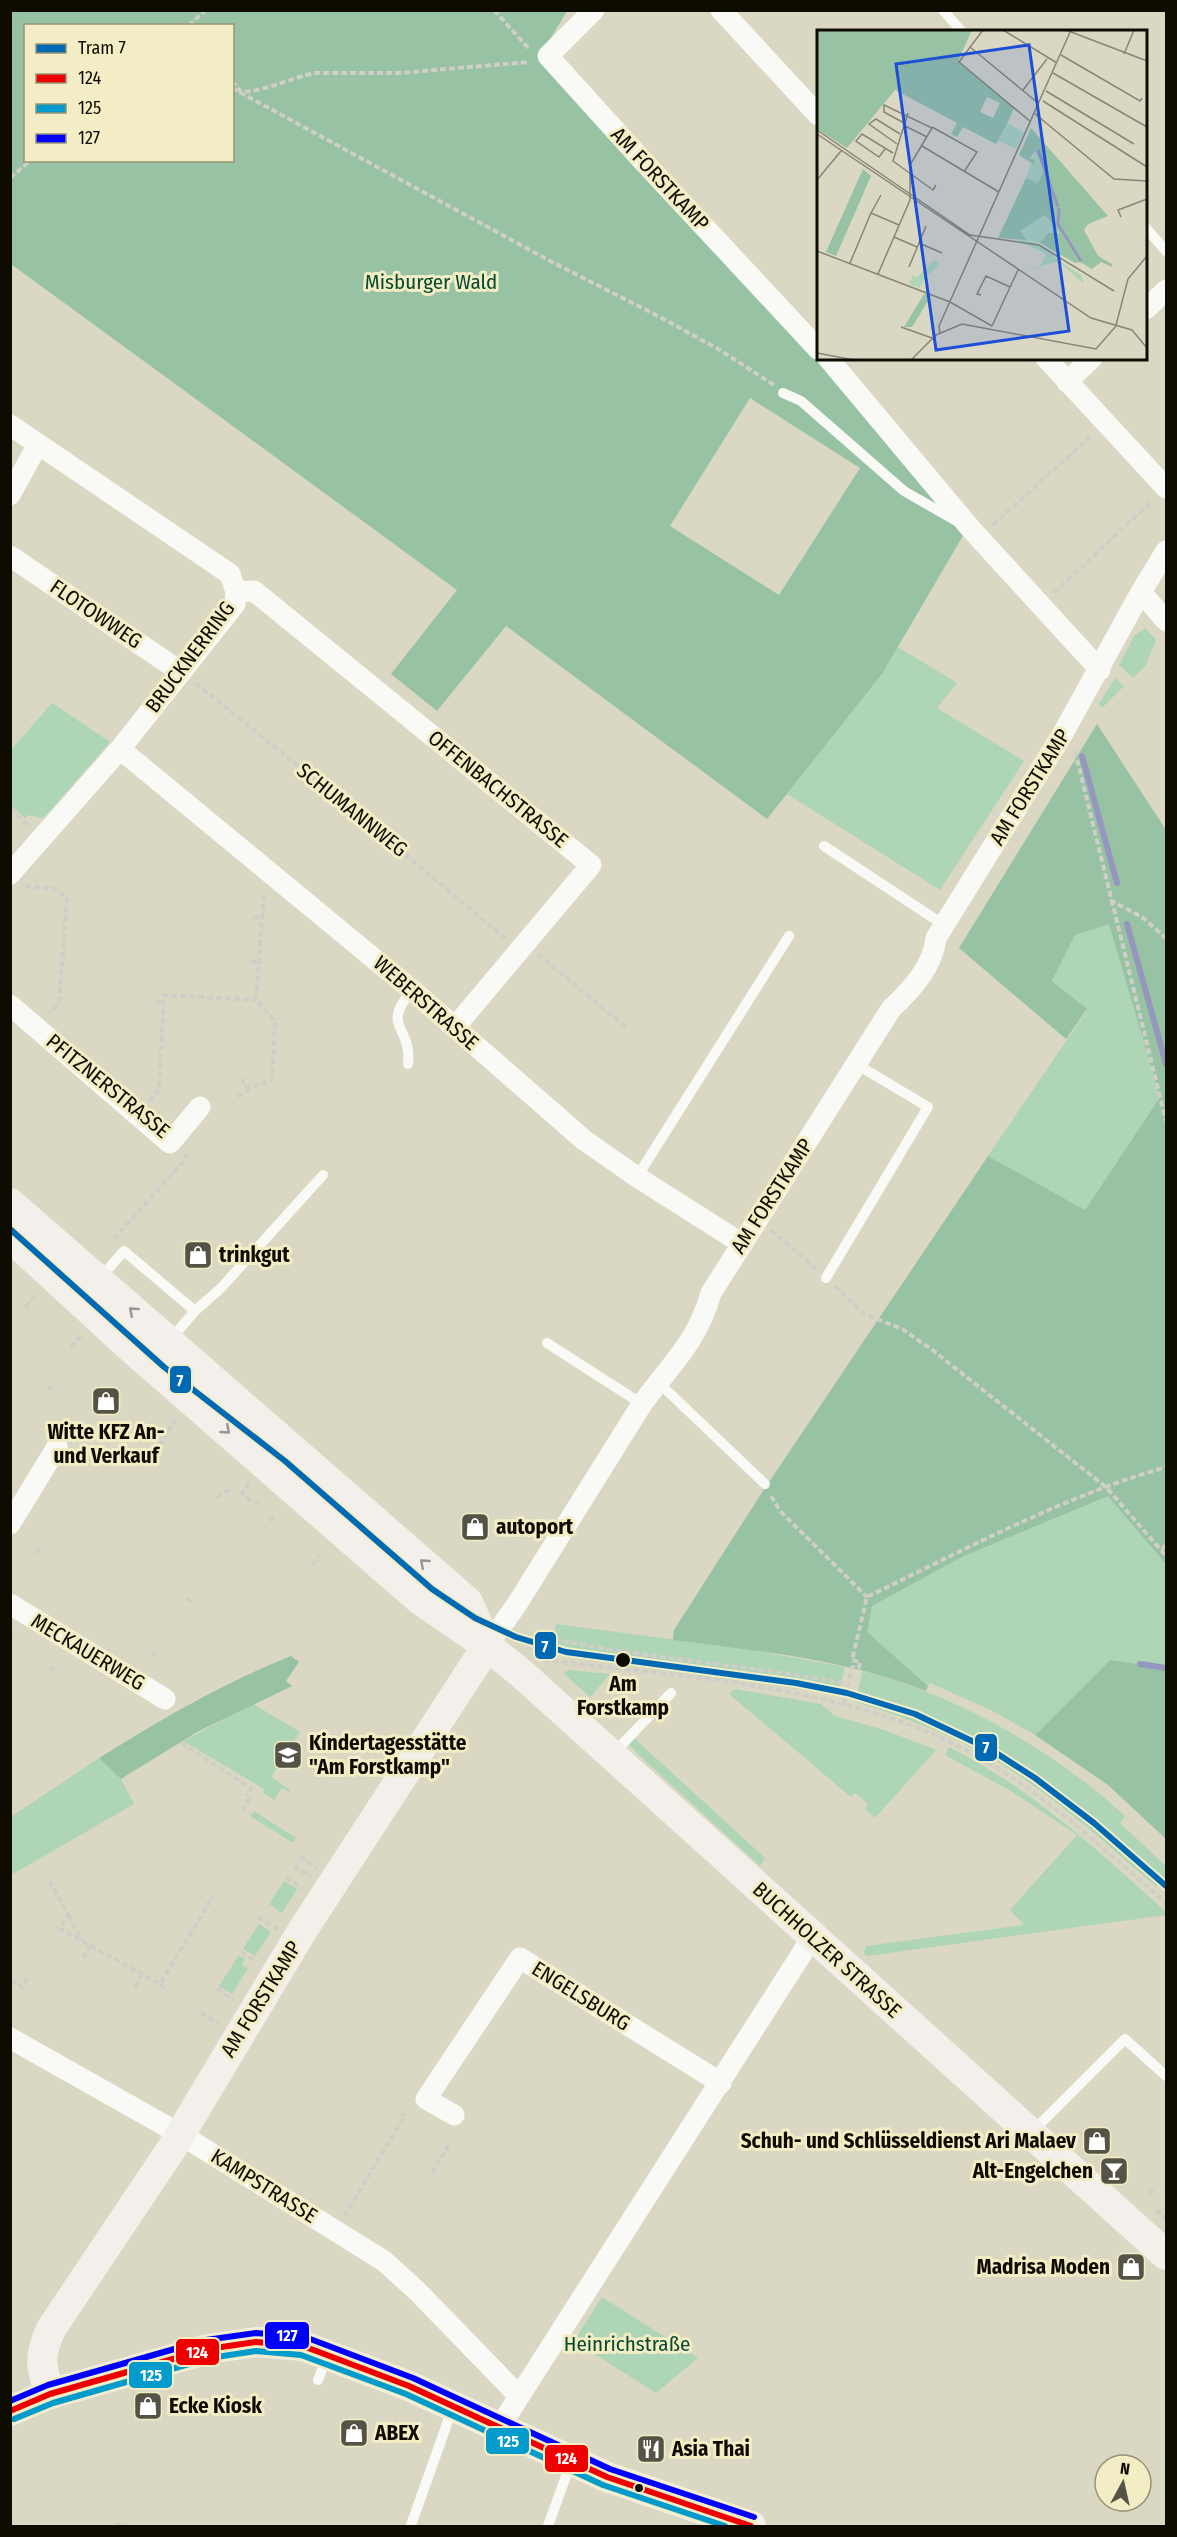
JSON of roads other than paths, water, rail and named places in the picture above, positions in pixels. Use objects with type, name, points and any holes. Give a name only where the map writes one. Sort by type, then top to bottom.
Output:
[{"type":"main road","name":"BUCHHOLZER STRASSE","points":[[10,1203],[468,1602],[487,1646]]},
{"type":"main road","name":"BUCHHOLZER STRASSE","points":[[10,1237],[132,1348],[420,1600],[487,1646],[522,1674],[1167,2255]]},
{"type":"main road","name":"AM FORSTKAMP","points":[[50,2394],[40,2364],[42,2348],[51,2329],[132,2210],[302,1931],[487,1646]]},
{"type":"main road","points":[[10,2411],[50,2394],[207,2349],[237,2344],[282,2343],[303,2346],[323,2367],[453,2407],[618,2481],[751,2526]]},
{"type":"street","name":"AM FORSTKAMP","points":[[594,10],[543,57],[817,347]]},
{"type":"street","points":[[721,10],[817,113]]},
{"type":"street","points":[[1147,308],[1167,290]]},
{"type":"street","points":[[830,360],[975,534],[1100,670]]},
{"type":"street","points":[[1048,360],[1166,488]]},
{"type":"street","points":[[1067,382],[1090,360]]},
{"type":"street","name":"BRUCKNERRING","points":[[10,425],[230,574],[236,592],[235,604],[15,880]]},
{"type":"street","points":[[10,495],[38,444]]},
{"type":"street","name":"AM FORSTKAMP","points":[[487,1646],[517,1604],[642,1404],[676,1363],[704,1318],[711,1293],[741,1243],[891,1009],[912,990],[934,953],[936,938],[1062,735],[1100,670],[1141,592],[1167,551]]},
{"type":"street","name":"FLOTOWWEG","points":[[10,556],[181,672]]},
{"type":"street","name":"OFFENBACHSTRASSE","points":[[236,592],[254,591],[591,866],[454,1027]]},
{"type":"street","points":[[1141,592],[1167,621]]},
{"type":"street","name":"WEBERSTRASSE","points":[[120,749],[412,990],[584,1140],[637,1177],[741,1243]]},
{"type":"street","name":"PFITZNERSTRASSE","points":[[10,1005],[170,1143],[200,1107]]},
{"type":"street","points":[[10,1524],[57,1448]]},
{"type":"street","name":"MECKAUERWEG","points":[[10,1604],[165,1699]]},
{"type":"street","points":[[499,2428],[813,1936]]},
{"type":"street","name":"ENGELSBURG","points":[[454,2115],[426,2099],[520,1958],[721,2083]]},
{"type":"street","name":"KAMPSTRASSE","points":[[10,2038],[180,2134],[384,2261],[417,2291],[518,2395]]},
{"type":"lane","points":[[943,10],[960,30]]},
{"type":"lane","points":[[1147,229],[1167,251]]},
{"type":"lane","points":[[783,393],[801,400],[904,491],[975,534]]},
{"type":"lane","points":[[824,846],[944,925]]},
{"type":"lane","points":[[637,1177],[789,936]]},
{"type":"lane","points":[[408,1064],[410,1047],[397,1023],[398,1006],[412,990]]},
{"type":"lane","points":[[826,1278],[928,1107],[856,1064]]},
{"type":"lane","points":[[168,1342],[195,1311],[221,1288],[323,1175]]},
{"type":"lane","points":[[98,1280],[124,1251],[195,1311]]},
{"type":"lane","points":[[547,1342],[642,1404]]},
{"type":"lane","points":[[658,1382],[765,1484]]},
{"type":"lane","points":[[611,1756],[671,1693]]},
{"type":"lane","points":[[1031,2133],[1125,2038],[1167,2076]]},
{"type":"lane","points":[[411,2525],[453,2407]]},
{"type":"lane","points":[[548,2526],[571,2461]]},
{"type":"waterway","points":[[1082,756],[1117,883]]},
{"type":"waterway","points":[[1127,924],[1166,1064]]},
{"type":"waterway","points":[[1140,1664],[1166,1668]]},
{"type":"tram line","name":"7","points":[[10,1229],[164,1367],[285,1461],[432,1589],[475,1618],[516,1637],[566,1652],[796,1683],[847,1693],[915,1714],[993,1751],[1035,1778],[1094,1823],[1166,1886]]},
{"type":"place","name":"trinkgut","points":[[198,1255]]},
{"type":"place","name":"Witte KFZ An- und Verkauf","points":[[106,1401]]},
{"type":"place","name":"autoport","points":[[475,1527]]},
{"type":"place","name":"Am Forstkamp","points":[[623,1660]]},
{"type":"place","name":"Kindertagesstätte \"Am Forstkamp\"","points":[[288,1755]]},
{"type":"place","name":"Schuh- und Schlüsseldienst Ari Malaev","points":[[1097,2141]]},
{"type":"place","name":"Alt-Engelchen","points":[[1114,2171]]},
{"type":"place","name":"Madrisa Moden","points":[[1131,2267]]},
{"type":"place","name":"Ecke Kiosk","points":[[148,2406]]},
{"type":"place","name":"ABEX","points":[[354,2433]]},
{"type":"place","name":"Asia Thai","points":[[651,2449]]},
{"type":"park label","name":"Misburger Wald","points":[[431,282]]},
{"type":"park label","name":"Heinrichstraße","points":[[627,2344]]}]
